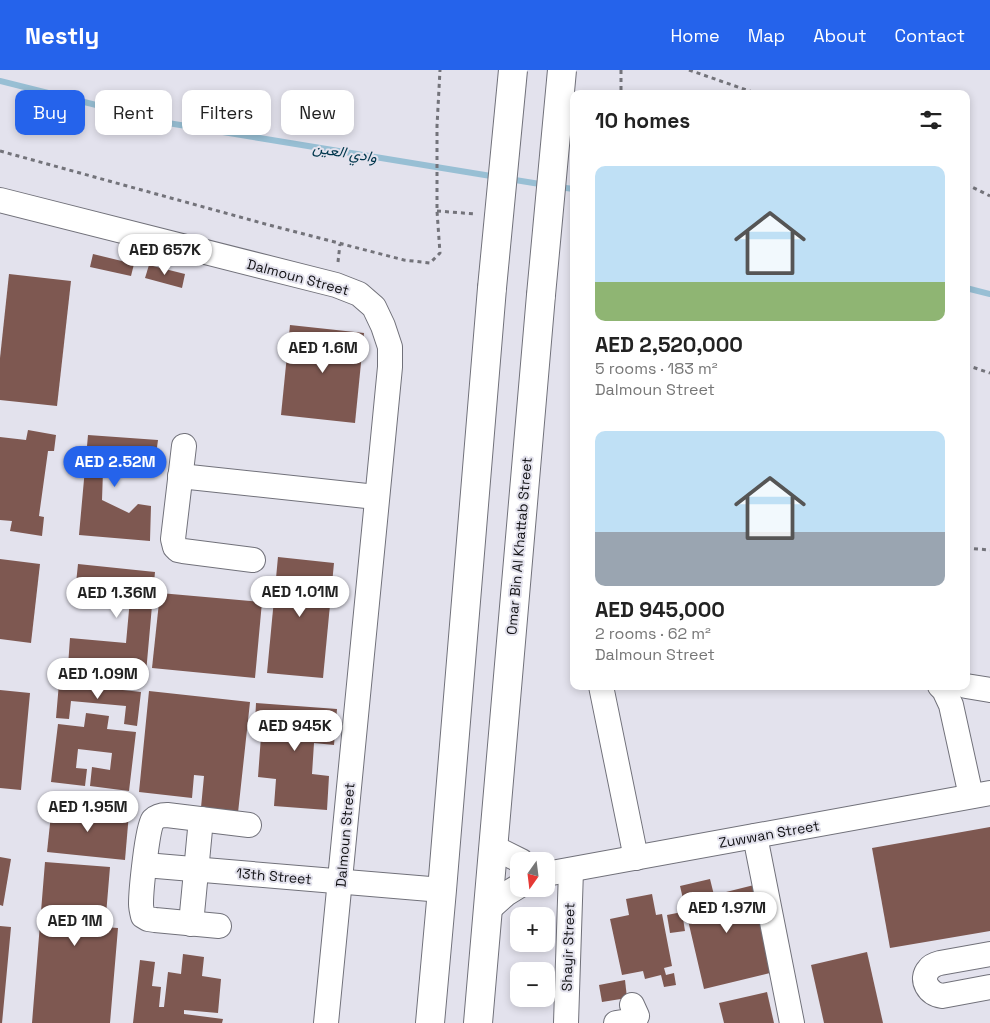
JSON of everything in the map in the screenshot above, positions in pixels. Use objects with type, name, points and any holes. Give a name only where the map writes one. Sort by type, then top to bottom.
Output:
[{"type":"main road","points":[[430,1023],[492,288],[513,70]]},
{"type":"main road","name":"Omar Bin Al Khattab Street","points":[[478,1023],[562,70]]},
{"type":"street","name":"Dalmoun Street","points":[[0,200],[336,285],[359,294],[374,307],[383,326],[390,347],[390,367],[326,1023]]},
{"type":"street","points":[[184,446],[173,539],[175,547],[183,551],[253,560]]},
{"type":"street","points":[[180,476],[376,497]]},
{"type":"street","points":[[970,687],[990,690]]},
{"type":"street","points":[[602,690],[636,858]]},
{"type":"street","points":[[944,690],[951,705],[981,794]]},
{"type":"street","name":"Zuwwan Street","points":[[555,873],[981,794]]},
{"type":"street","points":[[219,926],[155,920],[143,916],[141,904],[151,825],[154,819],[167,815],[250,825]]},
{"type":"street","points":[[191,924],[201,819]]},
{"type":"street","points":[[755,836],[792,1023]]},
{"type":"street","points":[[493,847],[510,856]]},
{"type":"street","name":"13th Street","points":[[145,865],[442,890]]},
{"type":"street","points":[[488,910],[510,892]]},
{"type":"street","name":"Shayir Street","points":[[555,896],[566,1023]]},
{"type":"street","points":[[990,954],[940,963],[929,969],[925,978],[928,989],[936,995],[942,996],[990,987]]},
{"type":"street","points":[[616,1023],[632,1021],[636,1018],[632,1005]]},
{"type":"path","points":[[0,151],[278,228],[404,260],[430,264],[440,253],[437,211],[437,126],[440,70]]},
{"type":"path","points":[[621,70],[621,90]]},
{"type":"path","points":[[689,70],[746,90]]},
{"type":"path","points":[[970,186],[990,196]]},
{"type":"path","points":[[970,367],[990,373]]},
{"type":"path","points":[[970,548],[990,550]]},
{"type":"building","points":[[93,254],[134,264],[131,276],[90,267]]},
{"type":"building","points":[[149,265],[185,274],[182,288],[145,278]]},
{"type":"building","points":[[9,274],[71,281],[57,406],[0,400],[0,358]]},
{"type":"building","points":[[290,325],[364,333],[355,423],[281,415]]},
{"type":"building","points":[[28,430],[56,435],[54,451],[48,451],[39,516],[44,517],[42,536],[10,531],[12,521],[0,520],[0,437],[26,440]]},
{"type":"building","points":[[88,435],[158,440],[153,476],[144,475],[134,464],[103,471],[102,500],[129,513],[138,504],[151,506],[150,541],[79,535]]},
{"type":"building","points":[[278,557],[334,563],[323,678],[267,673]]},
{"type":"building","points":[[0,559],[40,564],[31,643],[0,639]]},
{"type":"building","points":[[78,564],[155,572],[146,673],[68,666],[70,638],[126,643],[130,599],[75,593]]},
{"type":"building","points":[[160,593],[262,602],[255,678],[152,668]]},
{"type":"building","points":[[59,683],[141,692],[137,726],[124,724],[126,706],[71,701],[69,719],[56,718]]},
{"type":"building","points":[[0,690],[30,693],[21,790],[0,788]]},
{"type":"building","points":[[149,691],[250,702],[237,822],[200,818],[204,776],[194,775],[192,798],[139,792]]},
{"type":"building","points":[[256,703],[337,709],[334,745],[314,743],[312,774],[329,776],[327,810],[274,806],[276,779],[258,777],[262,723],[255,723]]},
{"type":"building","points":[[86,713],[109,716],[107,729],[136,732],[129,791],[90,786],[92,767],[110,770],[112,753],[78,749],[76,768],[87,769],[85,786],[51,782],[58,724],[84,727]]},
{"type":"building","points":[[52,805],[129,813],[125,860],[47,852]]},
{"type":"building","points":[[990,827],[990,931],[890,948],[872,848]]},
{"type":"building","points":[[0,857],[11,859],[3,906],[0,905]]},
{"type":"building","points":[[45,862],[110,867],[105,927],[118,928],[110,1023],[32,1023]]},
{"type":"building","points":[[710,879],[714,895],[754,885],[774,972],[704,989],[680,886]]},
{"type":"building","points":[[652,894],[656,915],[662,914],[672,966],[664,968],[666,975],[674,973],[676,985],[664,987],[661,975],[645,979],[643,971],[622,975],[610,919],[629,915],[626,899]]},
{"type":"building","points":[[682,912],[685,931],[670,933],[667,915]]},
{"type":"building","points":[[0,926],[11,927],[2,1023],[0,1023]]},
{"type":"building","points":[[867,952],[883,1023],[824,1023],[811,965]]},
{"type":"building","points":[[183,954],[204,957],[202,976],[221,979],[218,1013],[184,1010],[184,1014],[223,1019],[222,1023],[133,1023],[140,960],[155,962],[152,986],[161,987],[159,1007],[164,1007],[168,972],[181,974]]},
{"type":"building","points":[[625,980],[627,998],[602,1002],[599,985]]},
{"type":"building","points":[[767,992],[774,1023],[724,1023],[719,1003]]},
{"type":"waterway","name":"وادي العين","points":[[0,81],[168,123],[497,177]]},
{"type":"waterway","name":"وادي العين","points":[[509,179],[546,185]]},
{"type":"waterway","name":"وادي العين","points":[[558,187],[570,188]]},
{"type":"waterway","name":"وادي العين","points":[[970,289],[990,294]]}]
